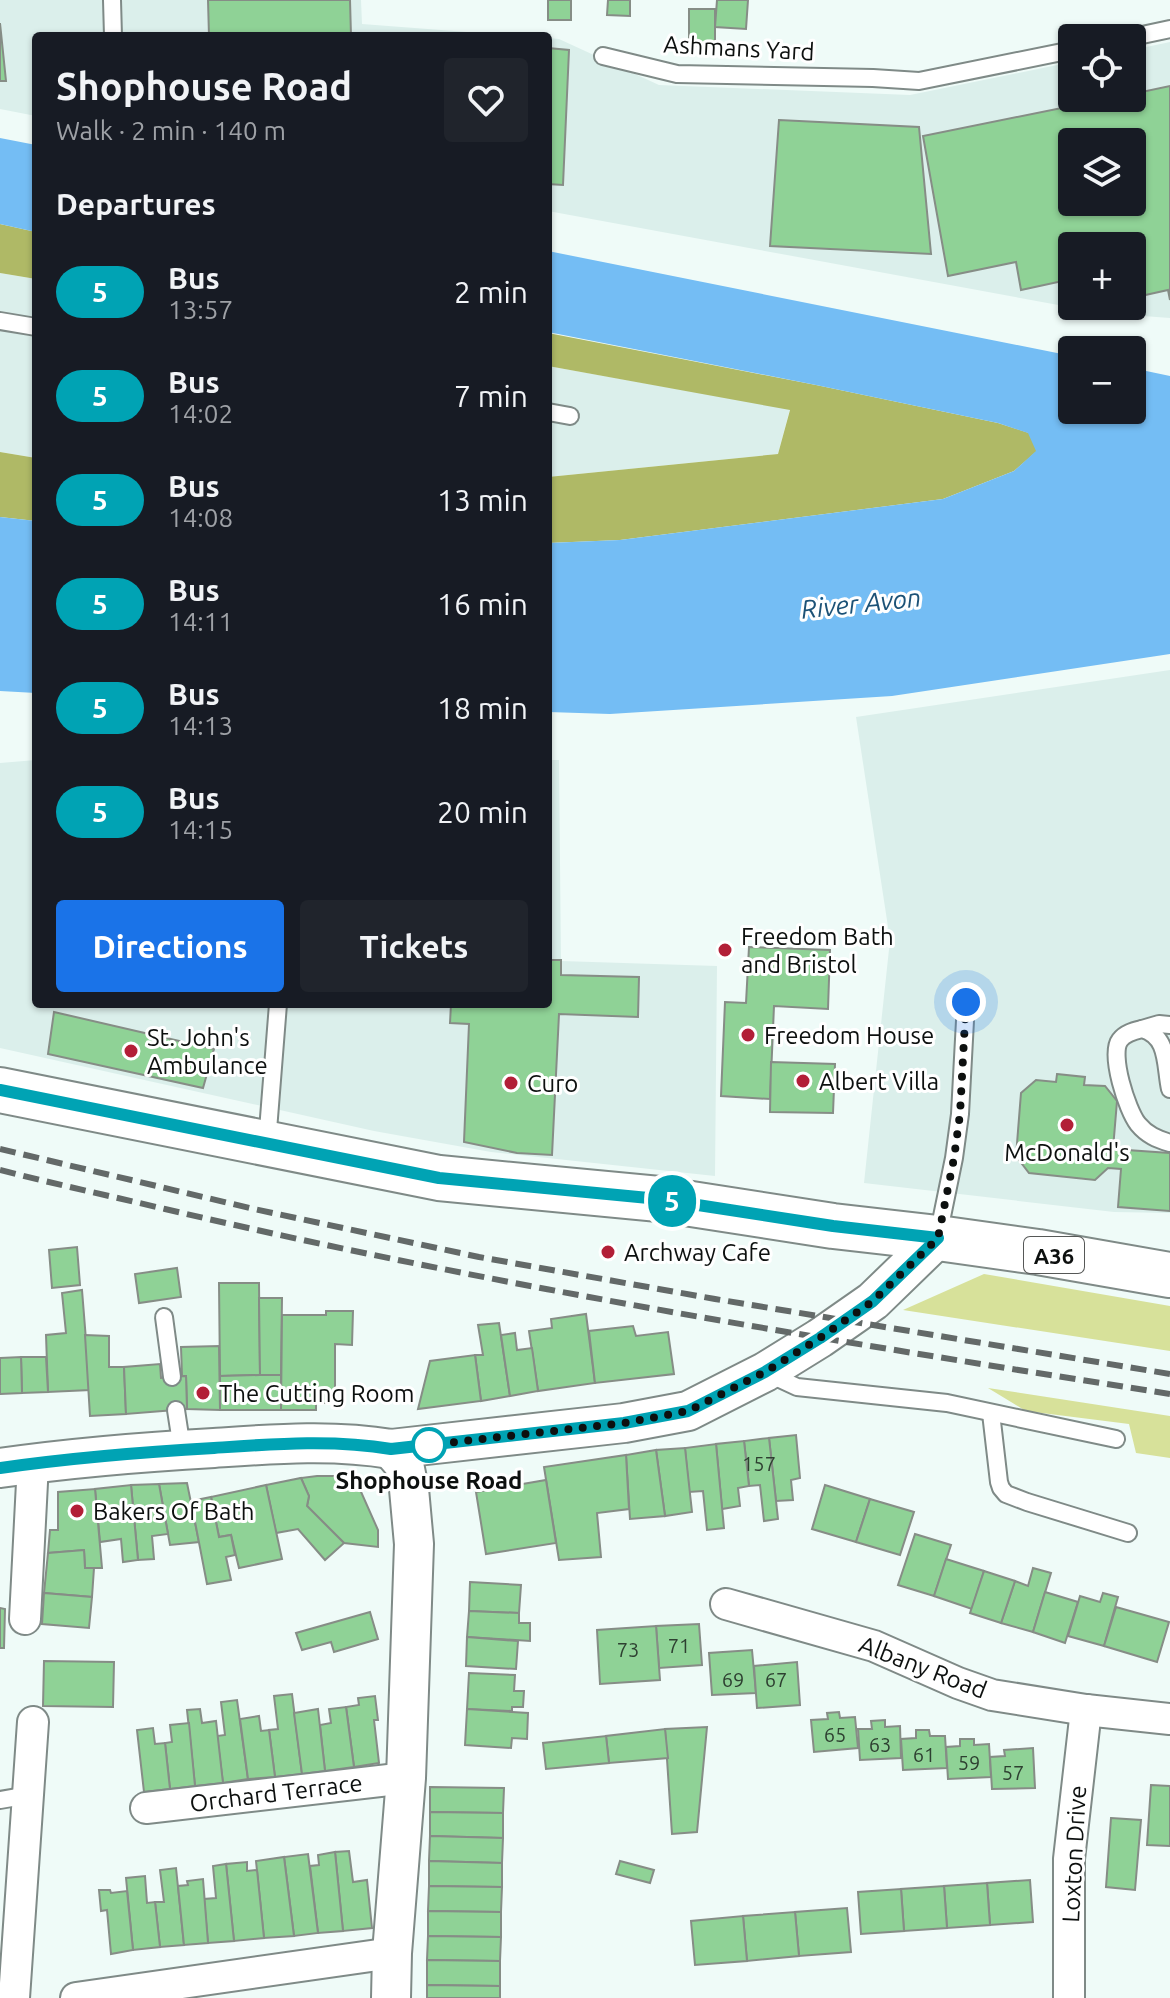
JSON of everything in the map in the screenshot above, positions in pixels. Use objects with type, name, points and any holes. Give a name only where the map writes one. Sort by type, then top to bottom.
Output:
[{"type":"highway","name":"A36","points":[[0,1090],[439,1178],[659,1199],[833,1226],[1038,1252],[1170,1275]]},
{"type":"street","points":[[25,1619],[17,1465],[265,1444],[361,1444],[391,1449],[624,1423],[688,1411],[765,1372],[820,1338],[873,1301],[938,1238]]},
{"type":"street","points":[[391,1449],[404,1464],[414,1544],[406,1778],[391,1998]]},
{"type":"street","name":"Albany Road","points":[[726,1604],[874,1646],[992,1695],[1170,1719]]},
{"type":"street","name":"Loxton Drive","points":[[1069,1998],[1069,1859],[1086,1710]]},
{"type":"street","points":[[14,1998],[15,1797],[33,1722]]},
{"type":"street","name":"Orchard Terrace","points":[[146,1808],[406,1778]]},
{"type":"street","points":[[76,1998],[392,1953]]},
{"type":"lane","points":[[112,0],[113,32]]},
{"type":"lane","points":[[1146,34],[1170,29]]},
{"type":"lane","name":"Ashmans Yard","points":[[603,56],[677,74],[919,81],[1058,53]]},
{"type":"lane","points":[[0,321],[32,326]]},
{"type":"lane","points":[[552,413],[570,416]]},
{"type":"lane","points":[[938,1238],[960,1114],[966,1002]]},
{"type":"lane","points":[[267,1144],[278,1008]]},
{"type":"lane","points":[[1170,1025],[1159,1024],[1127,1033],[1116,1048],[1129,1110],[1139,1126],[1153,1138],[1170,1143]]},
{"type":"lane","points":[[1142,1029],[1157,1036],[1163,1045],[1170,1089]]},
{"type":"lane","points":[[164,1317],[172,1377]]},
{"type":"lane","points":[[765,1372],[797,1387],[947,1403],[1116,1439]]},
{"type":"lane","points":[[176,1410],[182,1449]]},
{"type":"lane","points":[[991,1413],[999,1482],[1006,1494],[1128,1533]]},
{"type":"shaded area","points":[[0,0],[361,0],[362,24],[468,32],[32,32],[32,115],[0,109]]},
{"type":"shaded area","points":[[552,38],[659,85],[910,95],[1058,65],[1058,112],[1146,112],[1146,47],[1170,42],[1170,318],[1146,316],[1146,232],[1058,232],[1058,305],[552,212]]},
{"type":"shaded area","points":[[0,273],[32,278],[32,457],[0,452]]},
{"type":"shaded area","points":[[552,367],[790,409],[778,454],[552,477]]},
{"type":"shaded area","points":[[1170,670],[1170,1213],[1114,1212],[864,1183],[890,940],[856,717]]},
{"type":"shaded area","points":[[32,760],[32,1008],[552,1008],[552,760],[559,760],[561,961],[717,966],[715,1176],[491,1152],[374,1131],[0,1048],[0,763]]},
{"type":"green space","points":[[0,224],[32,231],[32,278],[0,273]]},
{"type":"green space","points":[[552,334],[998,423],[1029,433],[1037,451],[1014,471],[943,499],[620,540],[552,543],[552,477],[778,454],[790,410],[552,367]]},
{"type":"green space","points":[[0,452],[32,457],[32,521],[0,517]]},
{"type":"green space","points":[[984,1274],[1170,1306],[1170,1351],[903,1310]]},
{"type":"green space","points":[[988,1388],[1170,1416],[1170,1458],[1136,1453],[1129,1424],[1026,1411]]},
{"type":"water","points":[[0,138],[32,144],[32,231],[0,224]]},
{"type":"water","name":"River Avon","points":[[552,252],[1058,353],[1058,424],[1146,424],[1146,371],[1170,376],[1170,654],[892,696],[610,714],[552,712],[552,543],[620,540],[943,499],[1014,471],[1036,451],[1028,433],[998,423],[552,333]]},
{"type":"water","points":[[0,517],[32,521],[32,693],[0,691]]},
{"type":"building","points":[[208,0],[350,0],[351,32],[209,32]]},
{"type":"building","points":[[548,0],[571,0],[571,20],[548,20]]},
{"type":"building","points":[[608,0],[630,0],[630,16],[607,15]]},
{"type":"building","points":[[717,0],[748,0],[746,29],[715,27]]},
{"type":"building","points":[[689,9],[715,9],[715,46],[689,46]]},
{"type":"building","points":[[0,23],[6,81],[0,81]]},
{"type":"building","points":[[552,48],[569,50],[563,185],[552,184]]},
{"type":"building","points":[[1170,86],[1170,300],[1168,290],[1146,295],[1146,232],[1058,232],[1058,282],[1021,290],[1016,262],[948,276],[923,136],[1058,109],[1058,112],[1146,112],[1146,91]]},
{"type":"building","points":[[779,120],[919,127],[931,254],[770,246]]},
{"type":"building","name":"Freedom House","points":[[749,947],[830,950],[828,1009],[774,1006],[770,1099],[721,1096],[725,1002],[746,1003]]},
{"type":"building","name":"Curo","points":[[552,960],[561,960],[561,975],[639,977],[638,1017],[559,1014],[552,1155],[517,1153],[464,1142],[469,1024],[450,1023],[451,1008],[552,1008]]},
{"type":"building","name":"St. John's Ambulance","points":[[54,1012],[214,1049],[203,1088],[48,1054]]},
{"type":"building","name":"Albert Villa","points":[[771,1062],[835,1064],[833,1113],[770,1112]]},
{"type":"building","name":"McDonald's","points":[[1057,1074],[1085,1077],[1084,1085],[1105,1086],[1117,1101],[1113,1149],[1170,1153],[1170,1211],[1118,1207],[1121,1169],[1108,1168],[1095,1180],[1029,1173],[1016,1156],[1021,1093],[1036,1080],[1056,1082]]},
{"type":"building","points":[[77,1247],[80,1285],[52,1288],[49,1250]]},
{"type":"building","points":[[177,1268],[181,1297],[139,1303],[135,1274]]},
{"type":"building","points":[[219,1283],[259,1283],[260,1375],[220,1376]]},
{"type":"building","points":[[82,1290],[90,1390],[48,1392],[46,1335],[66,1333],[62,1293]]},
{"type":"building","points":[[259,1298],[282,1298],[281,1375],[260,1375]]},
{"type":"building","points":[[326,1311],[353,1311],[352,1345],[335,1344],[335,1403],[316,1403],[316,1410],[281,1410],[282,1315],[326,1315]]},
{"type":"building","points":[[586,1314],[595,1383],[538,1391],[529,1331],[552,1328],[551,1319]]},
{"type":"building","points":[[499,1323],[510,1396],[481,1401],[475,1355],[483,1355],[478,1325]]},
{"type":"building","points":[[633,1326],[636,1336],[668,1332],[674,1374],[595,1383],[589,1331]]},
{"type":"building","points":[[515,1333],[517,1350],[532,1348],[538,1391],[510,1396],[501,1335]]},
{"type":"building","points":[[85,1335],[109,1336],[109,1367],[124,1367],[126,1414],[90,1416]]},
{"type":"building","name":"The Cutting Room","points":[[219,1346],[220,1410],[187,1409],[181,1347]]},
{"type":"building","points":[[475,1355],[481,1401],[418,1409],[430,1361]]},
{"type":"building","points":[[21,1357],[46,1357],[48,1392],[22,1393]]},
{"type":"building","points":[[21,1357],[22,1393],[0,1394],[0,1358]]},
{"type":"building","points":[[160,1364],[161,1378],[186,1376],[187,1409],[126,1414],[124,1367]]},
{"type":"building","points":[[281,1375],[281,1410],[220,1410],[220,1376]]},
{"type":"building","points":[[796,1435],[800,1478],[791,1480],[793,1500],[776,1501],[769,1438]]},
{"type":"building","points":[[769,1438],[778,1519],[764,1521],[760,1485],[749,1486],[744,1441]]},
{"type":"building","points":[[744,1441],[749,1486],[738,1488],[740,1506],[722,1509],[716,1444]]},
{"type":"building","points":[[716,1444],[724,1528],[707,1530],[703,1491],[689,1492],[685,1448]]},
{"type":"building","points":[[685,1448],[692,1512],[665,1516],[656,1450]]},
{"type":"building","points":[[656,1450],[665,1516],[630,1519],[626,1455]]},
{"type":"building","points":[[626,1455],[629,1509],[597,1513],[601,1557],[559,1560],[544,1467]]},
{"type":"building","points":[[354,1476],[378,1530],[378,1547],[344,1543],[307,1506],[309,1496],[301,1478]]},
{"type":"building","points":[[301,1478],[309,1496],[307,1506],[344,1543],[325,1560],[298,1529],[276,1533],[266,1485]]},
{"type":"building","points":[[546,1480],[556,1543],[486,1554],[476,1492]]},
{"type":"building","points":[[187,1483],[199,1542],[170,1545],[159,1484]]},
{"type":"building","points":[[159,1484],[168,1534],[152,1536],[154,1559],[138,1560],[131,1485]]},
{"type":"building","points":[[131,1485],[138,1560],[123,1562],[121,1539],[100,1542],[95,1489]]},
{"type":"building","points":[[266,1485],[282,1559],[239,1568],[231,1535],[219,1537],[211,1497]]},
{"type":"building","points":[[825,1485],[870,1499],[856,1542],[812,1529]]},
{"type":"building","name":"Bakers Of Bath","points":[[95,1489],[102,1568],[85,1568],[84,1550],[48,1553],[50,1530],[58,1530],[58,1492]]},
{"type":"building","points":[[211,1497],[219,1537],[231,1535],[235,1555],[226,1557],[231,1580],[207,1584],[191,1501]]},
{"type":"building","points":[[870,1499],[914,1512],[900,1555],[856,1542]]},
{"type":"building","points":[[915,1534],[951,1545],[934,1596],[898,1585]]},
{"type":"building","points":[[84,1550],[85,1568],[94,1568],[92,1597],[44,1593],[48,1553]]},
{"type":"building","points":[[946,1559],[984,1571],[972,1609],[934,1596]]},
{"type":"building","points":[[1033,1568],[1051,1573],[1033,1632],[1001,1623],[1015,1581],[1028,1586]]},
{"type":"building","points":[[984,1571],[1015,1581],[1001,1623],[970,1613]]},
{"type":"building","points":[[470,1582],[521,1585],[519,1613],[469,1611]]},
{"type":"building","points":[[1045,1592],[1078,1602],[1065,1643],[1033,1632]]},
{"type":"building","points":[[44,1593],[92,1597],[89,1628],[42,1624]]},
{"type":"building","points":[[1103,1593],[1118,1597],[1104,1646],[1068,1636],[1080,1596],[1100,1602]]},
{"type":"building","points":[[1116,1607],[1169,1622],[1157,1662],[1104,1646]]},
{"type":"building","points":[[0,1608],[5,1609],[4,1648],[0,1648]]},
{"type":"building","points":[[469,1611],[519,1613],[519,1623],[530,1623],[530,1641],[467,1637]]},
{"type":"building","points":[[370,1612],[378,1639],[334,1652],[331,1642],[302,1650],[296,1633]]},
{"type":"building","points":[[699,1624],[702,1665],[659,1668],[656,1626]]},
{"type":"building","points":[[656,1626],[660,1680],[600,1684],[597,1630]]},
{"type":"building","points":[[467,1637],[518,1641],[516,1669],[466,1666]]},
{"type":"building","points":[[752,1650],[756,1693],[712,1695],[709,1653]]},
{"type":"building","points":[[44,1661],[114,1662],[113,1707],[43,1706]]},
{"type":"building","points":[[797,1662],[800,1705],[757,1708],[754,1666]]},
{"type":"building","points":[[469,1673],[515,1675],[514,1691],[524,1691],[523,1707],[512,1707],[512,1711],[467,1709]]},
{"type":"building","points":[[292,1694],[302,1774],[275,1777],[269,1730],[278,1729],[274,1696]]},
{"type":"building","points":[[375,1696],[378,1720],[374,1720],[379,1763],[354,1767],[346,1707],[359,1705],[358,1698]]},
{"type":"building","points":[[237,1700],[248,1779],[223,1783],[217,1736],[225,1735],[221,1702]]},
{"type":"building","points":[[346,1707],[354,1767],[325,1771],[320,1725],[331,1723],[329,1709]]},
{"type":"building","points":[[200,1709],[202,1723],[216,1721],[223,1783],[195,1786],[187,1710]]},
{"type":"building","points":[[318,1709],[325,1771],[302,1774],[294,1713]]},
{"type":"building","points":[[467,1709],[528,1713],[527,1739],[512,1738],[511,1748],[465,1745]]},
{"type":"building","points":[[839,1712],[840,1718],[855,1717],[858,1748],[814,1752],[811,1720],[828,1719],[827,1713]]},
{"type":"building","points":[[259,1716],[261,1731],[269,1730],[275,1777],[248,1779],[240,1719]]},
{"type":"building","points":[[885,1720],[885,1727],[900,1726],[901,1758],[860,1760],[858,1729],[872,1729],[871,1721]]},
{"type":"building","points":[[189,1723],[195,1786],[170,1789],[165,1743],[172,1742],[170,1725]]},
{"type":"building","points":[[707,1727],[697,1832],[672,1834],[665,1729]]},
{"type":"building","points":[[153,1728],[155,1744],[165,1743],[170,1789],[144,1792],[137,1730]]},
{"type":"building","points":[[665,1729],[668,1758],[609,1763],[606,1736]]},
{"type":"building","points":[[916,1730],[929,1730],[930,1736],[945,1736],[947,1768],[903,1770],[901,1739],[916,1738]]},
{"type":"building","points":[[606,1736],[609,1763],[546,1769],[543,1743]]},
{"type":"building","points":[[960,1739],[974,1739],[974,1745],[989,1744],[991,1777],[948,1779],[946,1747],[960,1746]]},
{"type":"building","points":[[1033,1748],[1035,1788],[992,1789],[990,1757],[1005,1756],[1004,1750]]},
{"type":"building","points":[[1151,1785],[1170,1786],[1170,1846],[1147,1845]]},
{"type":"building","points":[[430,1787],[504,1788],[503,1813],[430,1812]]},
{"type":"building","points":[[430,1812],[503,1813],[503,1838],[430,1836]]},
{"type":"building","points":[[1111,1818],[1141,1820],[1135,1890],[1106,1887]]},
{"type":"building","points":[[430,1836],[503,1838],[502,1863],[429,1861]]},
{"type":"building","points":[[349,1851],[353,1882],[367,1880],[372,1928],[343,1931],[335,1852]]},
{"type":"building","points":[[335,1852],[343,1931],[318,1933],[310,1866],[319,1865],[318,1855]]},
{"type":"building","points":[[308,1854],[318,1933],[294,1936],[284,1857]]},
{"type":"building","points":[[284,1857],[294,1936],[264,1938],[256,1861]]},
{"type":"building","points":[[429,1861],[502,1863],[502,1887],[429,1886]]},
{"type":"building","points":[[620,1861],[654,1870],[650,1883],[616,1874]]},
{"type":"building","points":[[247,1862],[247,1871],[257,1870],[264,1938],[234,1941],[226,1864]]},
{"type":"building","points":[[226,1864],[234,1941],[208,1943],[204,1899],[216,1898],[213,1866]]},
{"type":"building","points":[[176,1868],[184,1945],[160,1947],[155,1902],[164,1902],[160,1870]]},
{"type":"building","points":[[145,1876],[147,1903],[155,1902],[160,1947],[133,1950],[126,1878]]},
{"type":"building","points":[[203,1879],[208,1943],[184,1945],[178,1886]]},
{"type":"building","points":[[1030,1880],[1033,1922],[990,1925],[987,1883]]},
{"type":"building","points":[[987,1883],[990,1925],[947,1928],[944,1886]]},
{"type":"building","points":[[429,1886],[502,1887],[501,1912],[428,1911]]},
{"type":"building","points":[[944,1886],[947,1928],[904,1931],[901,1889]]},
{"type":"building","points":[[901,1889],[904,1931],[861,1934],[858,1892]]},
{"type":"building","points":[[99,1890],[110,1890],[111,1893],[127,1891],[133,1950],[111,1954],[107,1910],[101,1911]]},
{"type":"building","points":[[847,1908],[851,1952],[799,1956],[795,1912]]},
{"type":"building","points":[[428,1911],[501,1912],[501,1937],[428,1936]]},
{"type":"building","points":[[795,1912],[799,1956],[747,1961],[743,1916]]},
{"type":"building","points":[[743,1916],[747,1961],[695,1965],[691,1921]]},
{"type":"building","points":[[428,1936],[501,1937],[500,1961],[427,1960]]},
{"type":"building","points":[[427,1960],[500,1961],[500,1986],[427,1985]]},
{"type":"building","points":[[427,1985],[500,1986],[500,1998],[427,1998]]},
{"type":"railway","points":[[0,1149],[254,1209],[479,1257],[1170,1374]]},
{"type":"railway","points":[[0,1170],[290,1237],[540,1288],[791,1333],[1170,1394]]},
{"type":"bus line","name":"5","points":[[0,1090],[439,1178],[659,1199],[833,1226],[938,1238],[873,1301],[820,1338],[765,1372],[688,1411],[624,1423],[391,1449],[361,1444],[265,1444],[182,1449],[0,1468]]},
{"type":"place","name":"Freedom Bath and Bristol","points":[[725,950]]},
{"type":"place","name":"Freedom House","points":[[748,1035]]},
{"type":"place","name":"St. John's Ambulance","points":[[131,1051]]},
{"type":"place","name":"Albert Villa","points":[[803,1081]]},
{"type":"place","name":"Curo","points":[[511,1083]]},
{"type":"place","name":"McDonald's","points":[[1067,1125]]},
{"type":"place","name":"Archway Cafe","points":[[608,1252]]},
{"type":"place","name":"The Cutting Room","points":[[203,1393]]},
{"type":"place","name":"Shophouse Road","points":[[429,1445]]},
{"type":"place","name":"Bakers Of Bath","points":[[77,1511]]},
{"type":"route","points":[[429,1445],[420,1446],[624,1423],[688,1411],[765,1372],[873,1301],[938,1238],[960,1114],[966,1002]]}]
